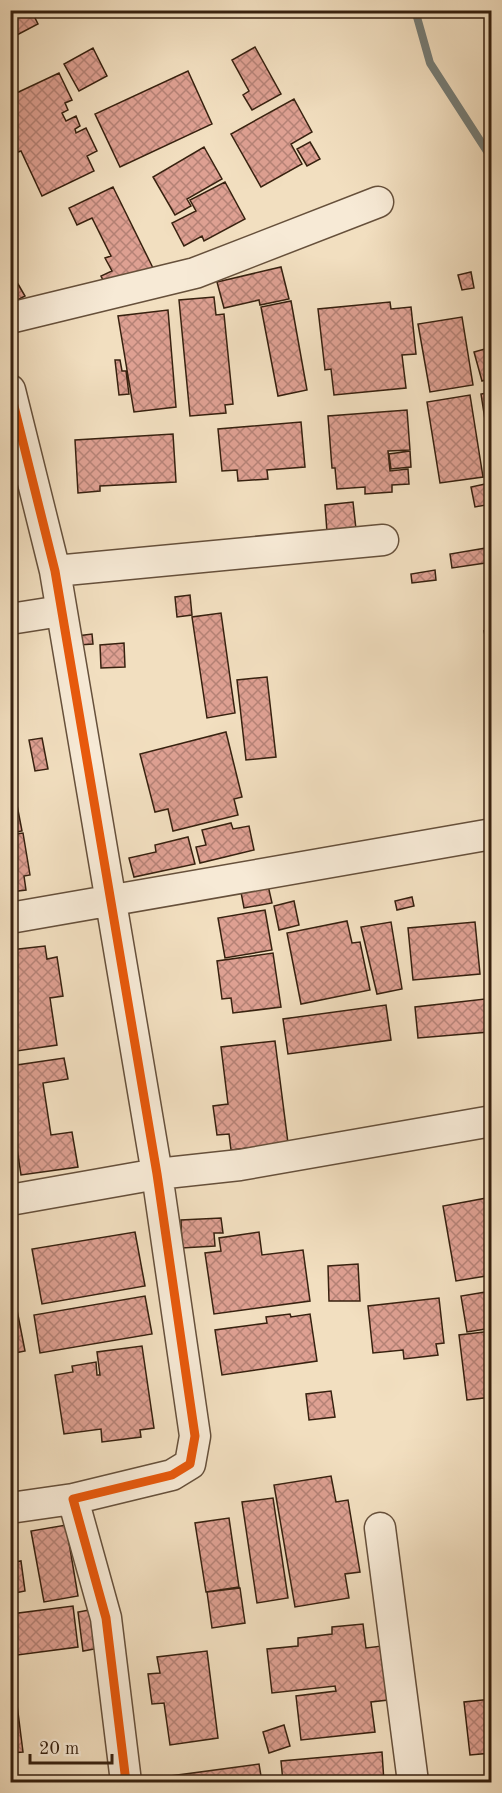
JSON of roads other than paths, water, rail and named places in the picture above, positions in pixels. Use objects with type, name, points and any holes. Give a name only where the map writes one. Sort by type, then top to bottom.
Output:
[{"type":"street","points":[[10,318],[195,273],[378,202]]},
{"type":"street","points":[[10,390],[56,571],[157,1174],[195,1436],[190,1464],[172,1475],[73,1499],[10,1508]]},
{"type":"street","points":[[56,571],[383,540]]},
{"type":"street","points":[[10,619],[61,611]]},
{"type":"street","points":[[10,918],[492,834]]},
{"type":"street","points":[[10,1200],[157,1174],[240,1165],[492,1121]]},
{"type":"street","points":[[73,1499],[106,1618],[126,1782]]},
{"type":"street","points":[[380,1528],[413,1782]]},
{"type":"waterway","points":[[415,10],[430,63],[492,159]]}]
